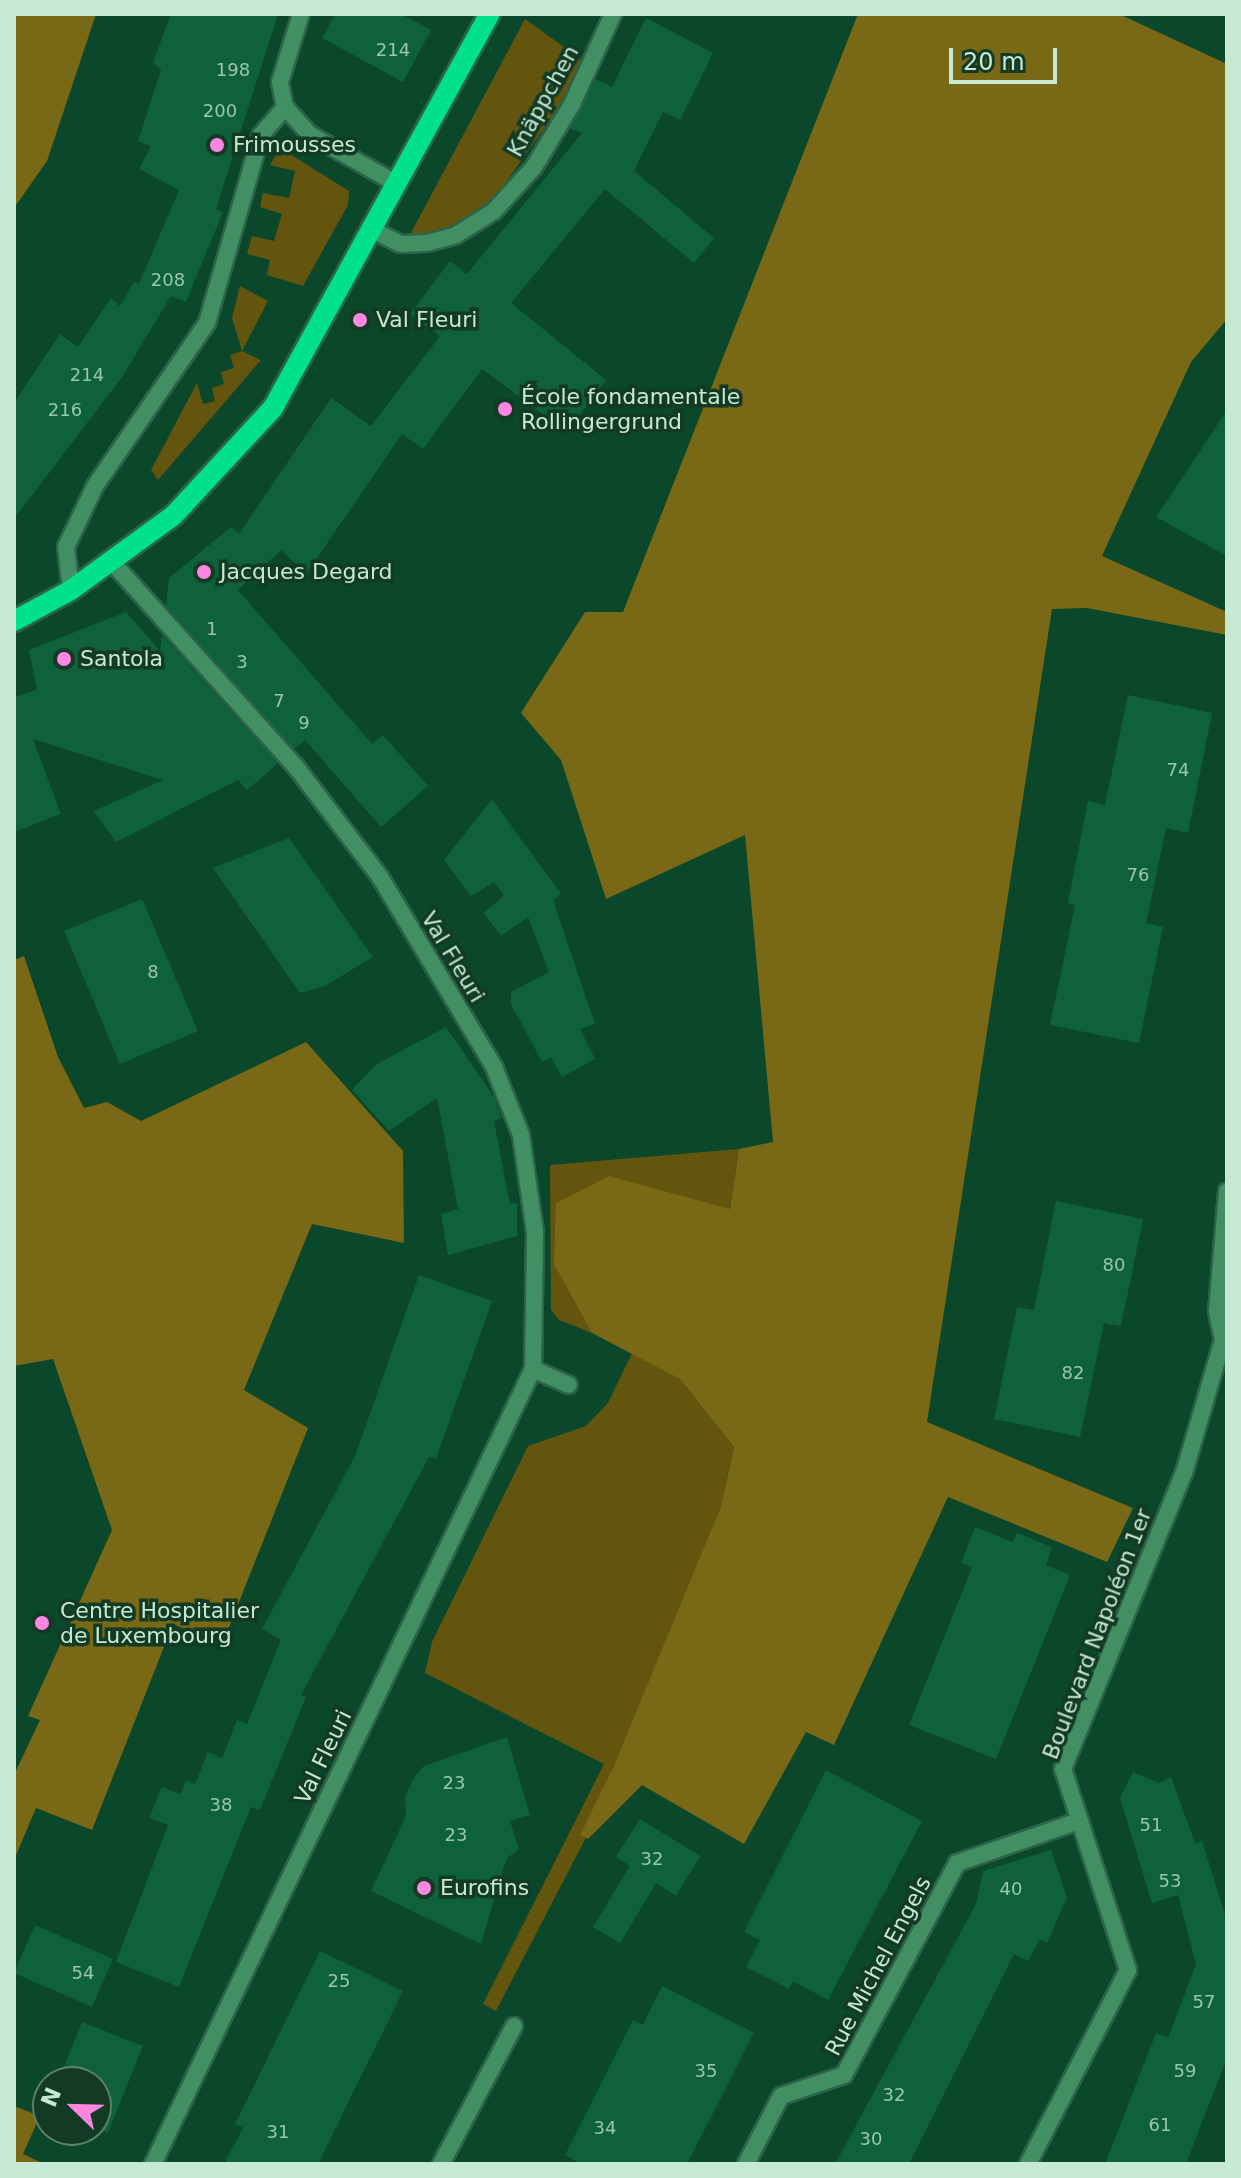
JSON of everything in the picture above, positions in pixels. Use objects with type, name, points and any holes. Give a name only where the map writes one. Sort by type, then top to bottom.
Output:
[{"type":"main road","points":[[14,621],[71,590],[173,516],[273,408],[490,14]]},
{"type":"street","points":[[301,14],[280,82],[285,107],[309,134],[397,184]]},
{"type":"street","name":"Knäppchen","points":[[373,230],[400,244],[427,243],[456,235],[494,211],[542,154],[572,104],[613,14]]},
{"type":"street","points":[[71,590],[66,547],[95,486],[207,323],[261,135],[285,107]]},
{"type":"street","name":"Val Fleuri","points":[[112,562],[296,767],[380,877],[494,1067],[521,1135],[535,1232],[533,1369],[153,2164]]},
{"type":"street","name":"Boulevard Napoléon 1er","points":[[1028,2164],[1128,1970],[1063,1769],[1184,1473],[1225,1341],[1217,1311],[1227,1191]]},
{"type":"street","points":[[533,1369],[569,1385]]},
{"type":"street","name":"Rue Michel Engels","points":[[746,2164],[781,2096],[844,2075],[957,1863],[1079,1821]]},
{"type":"street","points":[[441,2164],[514,2026]]},
{"type":"shaded area","points":[[14,14],[96,14],[47,161],[14,208]]},
{"type":"shaded area","points":[[858,14],[1119,14],[1227,64],[1227,319],[1191,362],[1102,556],[1227,612],[1227,635],[1087,608],[1052,609],[927,1422],[1133,1508],[1107,1562],[948,1497],[834,1745],[806,1732],[744,1844],[642,1785],[588,1839],[580,1835],[613,1768],[721,1506],[734,1447],[680,1379],[592,1333],[554,1264],[556,1203],[609,1176],[730,1209],[739,1149],[773,1142],[745,835],[606,899],[561,760],[521,713],[585,612],[623,612]]},
{"type":"shaded area","points":[[525,19],[582,60],[556,112],[489,206],[436,233],[411,233]]},
{"type":"shaded area","points":[[280,148],[349,191],[348,205],[303,286],[267,275],[270,260],[247,254],[252,236],[274,241],[282,214],[260,207],[263,193],[289,198],[295,171],[270,165]]},
{"type":"shaded area","points":[[240,286],[268,301],[242,351],[232,318]]},
{"type":"shaded area","points":[[242,351],[261,360],[158,480],[151,470],[197,383],[203,404],[215,401],[212,388],[224,384],[221,372],[234,368],[230,355]]},
{"type":"shaded area","points":[[24,956],[58,1057],[84,1108],[107,1102],[141,1121],[306,1042],[403,1151],[404,1243],[312,1224],[244,1390],[308,1428],[222,1645],[173,1624],[92,1830],[36,1808],[14,1860],[14,1775],[40,1720],[28,1716],[112,1530],[53,1359],[14,1366],[14,960]]},
{"type":"shaded area","points":[[739,1149],[711,1335],[592,1333],[559,1320],[551,1310],[550,1165]]},
{"type":"shaded area","points":[[633,1351],[680,1379],[734,1447],[721,1506],[614,1767],[621,1770],[496,2011],[483,2004],[604,1764],[425,1673],[432,1642],[528,1446],[586,1426],[608,1403]]},
{"type":"shaded area","points":[[14,2106],[32,2113],[32,2134],[23,2154],[44,2164],[14,2164]]},
{"type":"building","points":[[171,14],[278,14],[216,209],[223,212],[186,302],[171,296],[122,377],[14,519],[14,403],[60,334],[78,347],[111,298],[120,306],[134,282],[139,284],[179,190],[139,169],[151,146],[138,141],[161,70],[153,62]]},
{"type":"building","points":[[335,14],[401,14],[431,30],[403,82],[322,38]]},
{"type":"building","points":[[646,18],[713,53],[680,120],[663,112],[634,171],[714,238],[694,263],[605,189],[511,303],[606,380],[567,432],[482,369],[423,449],[402,434],[306,574],[281,550],[238,590],[372,744],[383,735],[428,786],[381,827],[305,740],[294,749],[166,606],[169,578],[231,527],[239,534],[331,398],[371,426],[440,336],[410,314],[450,261],[467,274],[582,133],[570,128],[595,79],[612,87]]},
{"type":"building","points":[[1227,410],[1227,556],[1156,517]]},
{"type":"building","points":[[126,612],[160,651],[162,635],[278,763],[247,790],[238,780],[116,842],[94,811],[163,780],[33,739],[61,814],[14,832],[14,697],[37,690],[29,650]]},
{"type":"building","points":[[1128,695],[1212,713],[1188,833],[1166,828],[1146,923],[1163,927],[1139,1043],[1050,1025],[1075,905],[1068,903],[1088,801],[1105,805]]},
{"type":"building","points":[[492,799],[561,894],[553,900],[595,1024],[580,1029],[595,1059],[562,1077],[551,1057],[542,1062],[511,1004],[511,992],[549,972],[528,917],[501,936],[484,913],[504,895],[494,882],[471,896],[444,860]]},
{"type":"building","points":[[289,838],[373,957],[325,986],[300,993],[213,868]]},
{"type":"building","points":[[142,899],[198,1031],[120,1064],[64,931]]},
{"type":"building","points":[[446,1027],[494,1097],[502,1118],[494,1121],[510,1204],[517,1203],[517,1236],[448,1255],[441,1214],[458,1209],[437,1098],[389,1131],[352,1090],[377,1064]]},
{"type":"building","points":[[1056,1201],[1143,1219],[1121,1326],[1104,1323],[1080,1437],[994,1419],[1017,1307],[1034,1310]]},
{"type":"building","points":[[419,1275],[492,1301],[436,1459],[429,1457],[301,1695],[306,1697],[260,1810],[251,1807],[179,1987],[116,1962],[168,1825],[149,1818],[162,1787],[180,1794],[186,1780],[195,1784],[208,1752],[222,1758],[237,1720],[247,1724],[281,1640],[262,1629],[355,1456]]},
{"type":"building","points":[[975,1527],[1013,1542],[1017,1533],[1052,1547],[1046,1565],[1070,1575],[996,1759],[909,1725],[972,1567],[961,1563]]},
{"type":"building","points":[[507,1737],[530,1815],[510,1821],[519,1850],[508,1857],[503,1869],[481,1944],[371,1891],[406,1816],[405,1796],[417,1773],[424,1766]]},
{"type":"building","points":[[826,1770],[922,1821],[828,2000],[793,1981],[789,1989],[746,1967],[760,1940],[744,1932]]},
{"type":"building","points":[[1133,1772],[1159,1783],[1171,1777],[1195,1843],[1202,1841],[1227,1921],[1227,2058],[1186,2164],[1105,2164],[1156,2033],[1168,2038],[1196,1964],[1178,1895],[1152,1903],[1120,1798]]},
{"type":"building","points":[[640,1819],[700,1856],[676,1896],[656,1883],[620,1943],[593,1927],[630,1866],[616,1857]]},
{"type":"building","points":[[1051,1850],[1067,1897],[1047,1943],[1040,1939],[1028,1961],[1014,1954],[909,2164],[835,2164],[976,1904],[983,1871]]},
{"type":"building","points":[[35,1925],[113,1959],[92,2007],[14,1973]]},
{"type":"building","points":[[320,1951],[403,1991],[318,2164],[224,2164],[243,2128],[235,2124]]},
{"type":"building","points":[[662,1986],[754,2033],[687,2164],[582,2164],[565,2155],[633,2020],[643,2025]]},
{"type":"building","points":[[82,2022],[143,2046],[112,2123],[112,2066],[64,2066]]},
{"type":"place","name":"Frimousses","points":[[217,145]]},
{"type":"place","name":"Val Fleuri","points":[[360,320]]},
{"type":"place","name":"École fondamentale Rollingergrund","points":[[505,409]]},
{"type":"place","name":"Jacques Degard","points":[[204,572]]},
{"type":"place","name":"Santola","points":[[64,659]]},
{"type":"place","name":"Centre Hospitalier de Luxembourg","points":[[42,1623]]},
{"type":"place","name":"Eurofins","points":[[424,1888]]}]
